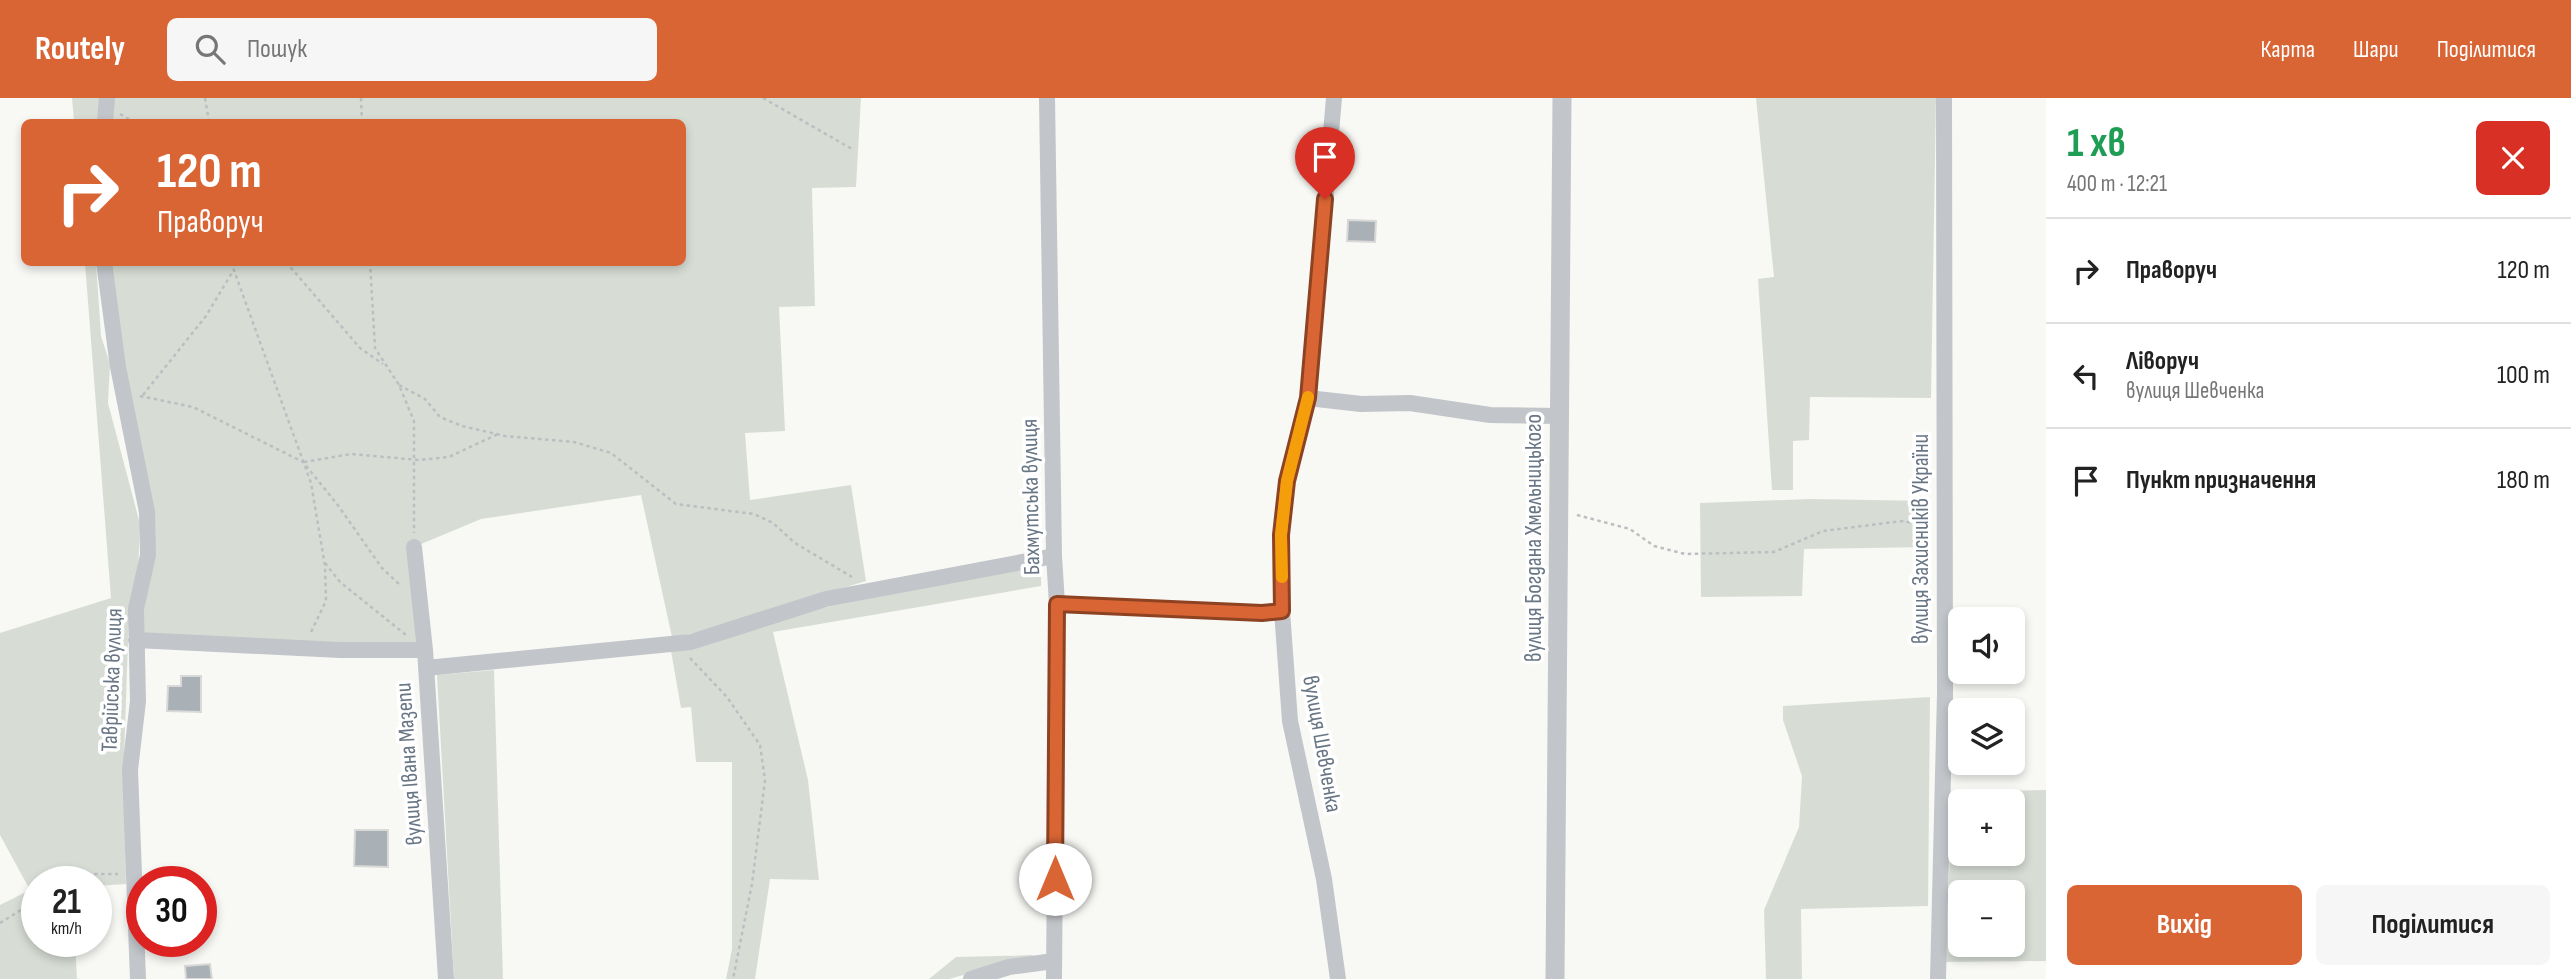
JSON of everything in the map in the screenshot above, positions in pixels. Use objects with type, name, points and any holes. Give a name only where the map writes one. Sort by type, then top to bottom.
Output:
[{"type":"street","points":[[105,119],[107,98]]},
{"type":"street","name":"Бахмутська вулиця","points":[[1047,98],[1057,604],[1054,979]]},
{"type":"street","name":"вулиця Шевченка","points":[[1334,98],[1308,398],[1287,481],[1281,535],[1282,611],[1290,721],[1324,879],[1338,979]]},
{"type":"street","name":"вулиця Богдана Хмельницького","points":[[1555,979],[1562,98]]},
{"type":"street","name":"вулиця Захисників України","points":[[1938,979],[1944,832],[1944,98]]},
{"type":"street","name":"Таврійська вулиця","points":[[105,266],[124,397],[147,512],[148,533],[148,555],[136,609],[138,701],[130,770],[132,866]]},
{"type":"street","points":[[1308,398],[1361,404],[1410,403],[1490,415],[1560,416]]},
{"type":"street","name":"вулиця Івана Мазепи","points":[[414,547],[425,650],[446,979]]},
{"type":"street","points":[[426,668],[676,643],[719,635],[777,613],[874,590],[1054,556]]},
{"type":"street","points":[[1057,604],[1262,613],[1282,611]]},
{"type":"street","points":[[136,639],[425,650]]},
{"type":"street","name":"Таврійська вулиця","points":[[137,957],[138,979]]},
{"type":"street","points":[[971,979],[1009,967],[1054,961]]},
{"type":"path","points":[[205,98],[208,119]]},
{"type":"path","points":[[361,98],[362,119]]},
{"type":"path","points":[[763,98],[852,149]]},
{"type":"path","points":[[232,266],[311,483],[324,562],[326,601],[316,627],[297,647]]},
{"type":"path","points":[[289,266],[360,348],[386,366]]},
{"type":"path","points":[[370,266],[375,348],[399,385],[414,421],[414,547]]},
{"type":"path","points":[[129,423],[142,396],[206,316],[233,271]]},
{"type":"path","points":[[399,385],[425,399],[440,417],[463,426],[498,434],[573,442],[611,453],[676,504],[754,514],[773,523],[794,543],[874,590]]},
{"type":"path","points":[[124,397],[142,396],[193,407],[303,463],[337,504],[382,568],[421,606]]},
{"type":"path","points":[[303,463],[351,454],[414,460],[449,457],[498,434]]},
{"type":"path","points":[[1559,509],[1630,529],[1654,547],[1685,554],[1774,552],[1823,531],[1902,521],[1945,528]]},
{"type":"path","points":[[324,562],[340,582],[425,650]]},
{"type":"path","points":[[676,643],[727,696],[760,745],[765,780],[752,884],[733,979]]},
{"type":"path","points":[[0,923],[21,910]]},
{"type":"shaded area","points":[[72,98],[103,98],[101,119],[74,119]]},
{"type":"shaded area","points":[[109,98],[861,98],[856,187],[812,188],[815,306],[779,307],[785,431],[745,433],[750,500],[851,485],[866,581],[745,619],[672,637],[641,495],[481,519],[414,547],[420,646],[141,634],[151,554],[109,266],[686,266],[686,119],[109,119]]},
{"type":"shaded area","points":[[1756,98],[1936,98],[1931,398],[1810,397],[1809,440],[1793,441],[1793,490],[1772,490],[1758,279],[1774,277]]},
{"type":"shaded area","points":[[85,266],[96,266],[101,336],[110,364],[108,403],[140,524],[138,572],[129,613],[124,757],[126,884],[112,885],[112,866],[21,866],[21,874],[0,835],[0,633],[111,598]]},
{"type":"shaded area","points":[[1811,499],[1930,501],[1929,547],[1804,549],[1802,596],[1701,597],[1700,503]]},
{"type":"shaded area","points":[[1041,565],[1041,586],[773,632],[808,780],[819,880],[770,879],[755,979],[726,979],[732,949],[732,762],[696,762],[691,707],[681,708],[671,651],[797,613]]},
{"type":"shaded area","points":[[494,670],[503,979],[454,979],[437,675]]},
{"type":"shaded area","points":[[1930,697],[1928,906],[1801,909],[1802,979],[1766,979],[1764,910],[1799,827],[1802,776],[1783,720],[1783,706]]},
{"type":"shaded area","points":[[2025,790],[2046,790],[2046,961],[1946,962],[1948,905],[1948,957],[2025,957],[2025,880],[1949,880],[1949,866],[2025,866]]},
{"type":"shaded area","points":[[21,894],[21,957],[76,957],[77,979],[0,979],[0,905]]},
{"type":"shaded area","points":[[1035,955],[949,979],[929,979],[956,957]]},
{"type":"building","points":[[1348,220],[1376,221],[1375,242],[1347,241]]},
{"type":"building","points":[[181,676],[201,676],[201,712],[167,711],[168,686],[181,686]]},
{"type":"building","points":[[355,830],[388,830],[388,867],[354,866]]},
{"type":"building","points":[[210,964],[212,979],[186,979],[185,966]]},
{"type":"slow traffic","points":[[1282,577],[1281,535],[1287,481],[1308,397]]},
{"type":"route","points":[[1055,879],[1057,604],[1226,612],[1282,611],[1281,535],[1287,481],[1308,398],[1325,199]]}]
